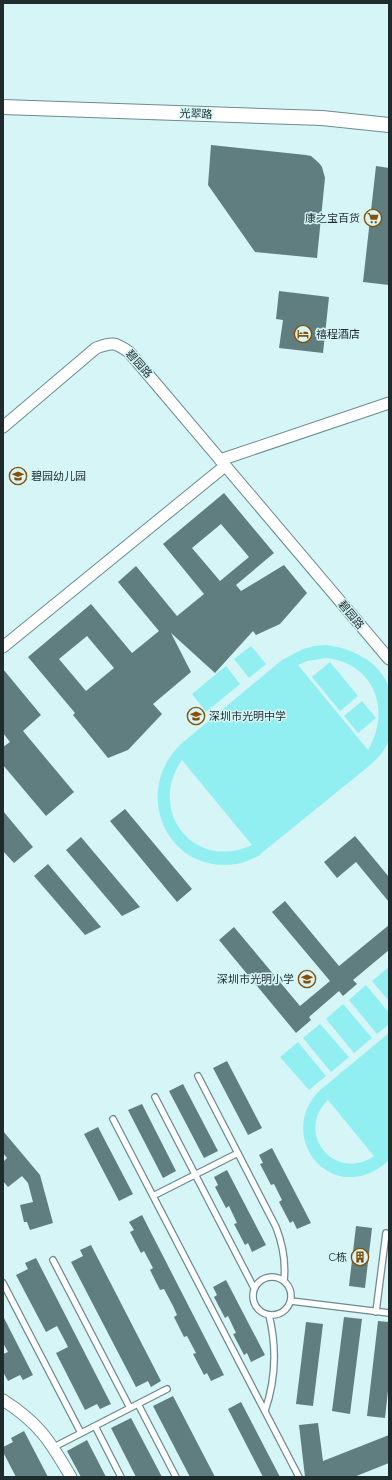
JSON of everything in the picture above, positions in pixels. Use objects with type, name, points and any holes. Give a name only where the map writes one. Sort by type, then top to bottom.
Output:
[{"type":"street","name":"光翠路","points":[[3,107],[322,118],[389,125]]},
{"type":"street","name":"碧园路","points":[[3,427],[96,348],[108,344],[119,344],[129,352],[389,659]]},
{"type":"street","points":[[3,647],[223,463],[389,403]]},
{"type":"street","points":[[3,1400],[22,1412],[40,1428],[54,1447],[72,1477]]},
{"type":"lane","points":[[198,1076],[276,1227],[280,1237],[284,1259],[284,1281]]},
{"type":"lane","points":[[155,1097],[254,1288]]},
{"type":"lane","points":[[113,1119],[299,1477]]},
{"type":"lane","points":[[153,1196],[238,1153]]},
{"type":"lane","points":[[376,1312],[386,1233]]},
{"type":"lane","points":[[54,1260],[130,1408]]},
{"type":"lane","points":[[269,1276],[280,1278],[284,1281],[290,1290],[291,1301],[285,1310],[280,1313],[270,1315],[264,1313],[256,1306],[253,1296],[254,1288],[259,1281],[269,1276]]},
{"type":"lane","points":[[3,1283],[81,1433]]},
{"type":"lane","points":[[291,1301],[389,1313]]},
{"type":"lane","points":[[265,1412],[275,1364],[274,1342],[270,1315]]},
{"type":"lane","points":[[54,1447],[167,1389]]},
{"type":"lane","points":[[138,1404],[176,1477]]},
{"type":"lane","points":[[95,1426],[121,1477]]},
{"type":"shaded area","points":[[326,645],[345,649],[364,658],[380,671],[385,679],[390,695],[389,735],[388,742],[384,750],[369,766],[258,856],[235,864],[211,864],[191,856],[175,843],[164,826],[158,806],[159,784],[166,763],[181,744],[282,660],[303,649]],"holes":[[[326,658],[343,662],[356,669],[367,679],[374,691],[378,705],[378,719],[375,735],[368,750],[298,665],[307,661]],[[182,760],[252,845],[231,851],[212,850],[195,843],[182,832],[173,816],[170,799],[172,779]]]},
{"type":"shaded area","points":[[251,646],[266,664],[249,678],[234,659]]},
{"type":"shaded area","points":[[330,662],[358,696],[340,711],[312,677]]},
{"type":"shaded area","points":[[226,666],[240,684],[206,712],[192,694]]},
{"type":"shaded area","points":[[362,701],[376,718],[358,733],[344,716]]},
{"type":"shaded area","points":[[389,967],[389,1001],[372,981]]},
{"type":"shaded area","points":[[366,985],[389,1013],[389,1024],[377,1034],[349,1000]]},
{"type":"shaded area","points":[[343,1004],[372,1038],[354,1053],[326,1019]]},
{"type":"shaded area","points":[[320,1024],[349,1057],[331,1072],[303,1038]]},
{"type":"shaded area","points":[[389,1033],[389,1160],[374,1171],[356,1177],[339,1176],[324,1168],[312,1157],[305,1142],[303,1125],[308,1108],[319,1091]],"holes":[[[328,1100],[374,1156],[359,1163],[346,1163],[333,1159],[324,1150],[317,1139],[315,1126],[319,1113]]]},
{"type":"shaded area","points":[[298,1042],[326,1076],[309,1090],[280,1057]]},
{"type":"building","points":[[211,145],[306,155],[311,156],[319,163],[322,167],[325,178],[317,258],[255,252],[208,185]]},
{"type":"building","points":[[376,166],[389,168],[389,285],[363,282]]},
{"type":"building","name":"禧程酒店","points":[[279,291],[329,297],[323,353],[279,348],[283,320],[276,319]]},
{"type":"building","points":[[224,493],[274,553],[236,585],[241,591],[284,565],[307,593],[280,624],[256,635],[253,631],[215,673],[171,633],[191,672],[153,704],[162,714],[128,750],[108,758],[73,715],[75,713],[28,657],[91,604],[132,653],[159,631],[118,582],[136,566],[177,616],[204,594],[163,544]],"holes":[[[221,524],[249,557],[220,581],[192,548]],[[87,636],[114,668],[86,691],[59,659]]]},
{"type":"building","points":[[3,669],[41,715],[23,731],[74,792],[46,816],[3,765],[3,747],[10,742],[3,733]]},
{"type":"building","points":[[125,809],[192,889],[177,902],[110,821]]},
{"type":"building","points":[[3,811],[33,847],[14,863],[3,851]]},
{"type":"building","points":[[355,836],[389,877],[389,902],[356,862],[337,878],[324,862]]},
{"type":"building","points":[[81,837],[140,907],[122,916],[66,850]]},
{"type":"building","points":[[48,864],[101,927],[85,935],[34,876]]},
{"type":"building","points":[[285,901],[339,966],[389,925],[389,950],[353,980],[357,984],[343,996],[339,991],[309,1017],[311,1020],[296,1033],[219,940],[234,927],[300,1006],[330,981],[272,912]]},
{"type":"building","points":[[227,1061],[262,1128],[248,1135],[213,1068]]},
{"type":"building","points":[[183,1084],[218,1151],[204,1158],[169,1091]]},
{"type":"building","points":[[142,1104],[176,1171],[163,1178],[128,1110]]},
{"type":"building","points":[[98,1127],[133,1194],[119,1201],[84,1134]]},
{"type":"building","points":[[3,1131],[40,1175],[53,1223],[30,1230],[27,1222],[24,1222],[20,1205],[33,1202],[28,1183],[22,1176],[8,1187],[3,1181],[3,1162],[7,1158],[3,1153]]},
{"type":"building","points":[[272,1148],[311,1223],[297,1229],[293,1221],[290,1223],[279,1202],[282,1200],[274,1184],[271,1185],[260,1164],[263,1163],[259,1155]]},
{"type":"building","points":[[227,1170],[266,1245],[252,1252],[248,1243],[245,1245],[234,1224],[237,1223],[229,1206],[226,1208],[215,1187],[218,1185],[214,1177]]},
{"type":"building","points":[[142,1215],[224,1375],[211,1381],[207,1373],[204,1375],[193,1354],[196,1353],[187,1336],[184,1337],[174,1317],[177,1315],[173,1306],[164,1289],[160,1290],[150,1270],[153,1268],[144,1251],[141,1253],[130,1232],[134,1230],[129,1222]]},
{"type":"building","name":"C栋","points":[[356,1226],[372,1228],[365,1288],[349,1286]]},
{"type":"building","points":[[91,1245],[161,1381],[151,1387],[148,1381],[136,1387],[71,1262],[83,1256],[80,1250]]},
{"type":"building","points":[[36,1258],[111,1404],[100,1409],[97,1404],[85,1410],[56,1353],[68,1347],[65,1341],[57,1326],[46,1332],[16,1275],[28,1269],[25,1263]]},
{"type":"building","points":[[226,1280],[265,1355],[251,1362],[247,1353],[244,1355],[233,1334],[236,1333],[228,1316],[225,1318],[214,1297],[217,1295],[213,1287]]},
{"type":"building","points":[[3,1316],[33,1375],[23,1380],[20,1375],[8,1381],[3,1372],[3,1354],[8,1352],[3,1343]]},
{"type":"building","points":[[344,1317],[362,1319],[350,1414],[332,1411]]},
{"type":"building","points":[[378,1321],[389,1322],[389,1382],[385,1418],[367,1416]]},
{"type":"building","points":[[306,1322],[323,1324],[313,1406],[296,1404]]},
{"type":"building","points":[[173,1396],[215,1477],[190,1477],[153,1406]]},
{"type":"building","points":[[241,1402],[280,1477],[263,1477],[228,1409]]},
{"type":"building","points":[[131,1418],[162,1477],[136,1477],[111,1428]]},
{"type":"building","points":[[318,1423],[323,1461],[389,1435],[389,1463],[354,1477],[305,1477],[299,1425]]},
{"type":"building","points":[[24,1431],[48,1477],[16,1477],[3,1452],[3,1447],[13,1442],[11,1438]]},
{"type":"building","points":[[87,1440],[106,1477],[81,1477],[67,1451]]},
{"type":"place","name":"康之宝百货","points":[[373,218]]},
{"type":"place","name":"禧程酒店","points":[[303,334]]},
{"type":"place","name":"碧园幼儿园","points":[[18,476]]},
{"type":"place","name":"深圳市光明中学","points":[[196,716]]},
{"type":"place","name":"深圳市光明小学","points":[[307,979]]},
{"type":"place","name":"C栋","points":[[360,1257]]}]
